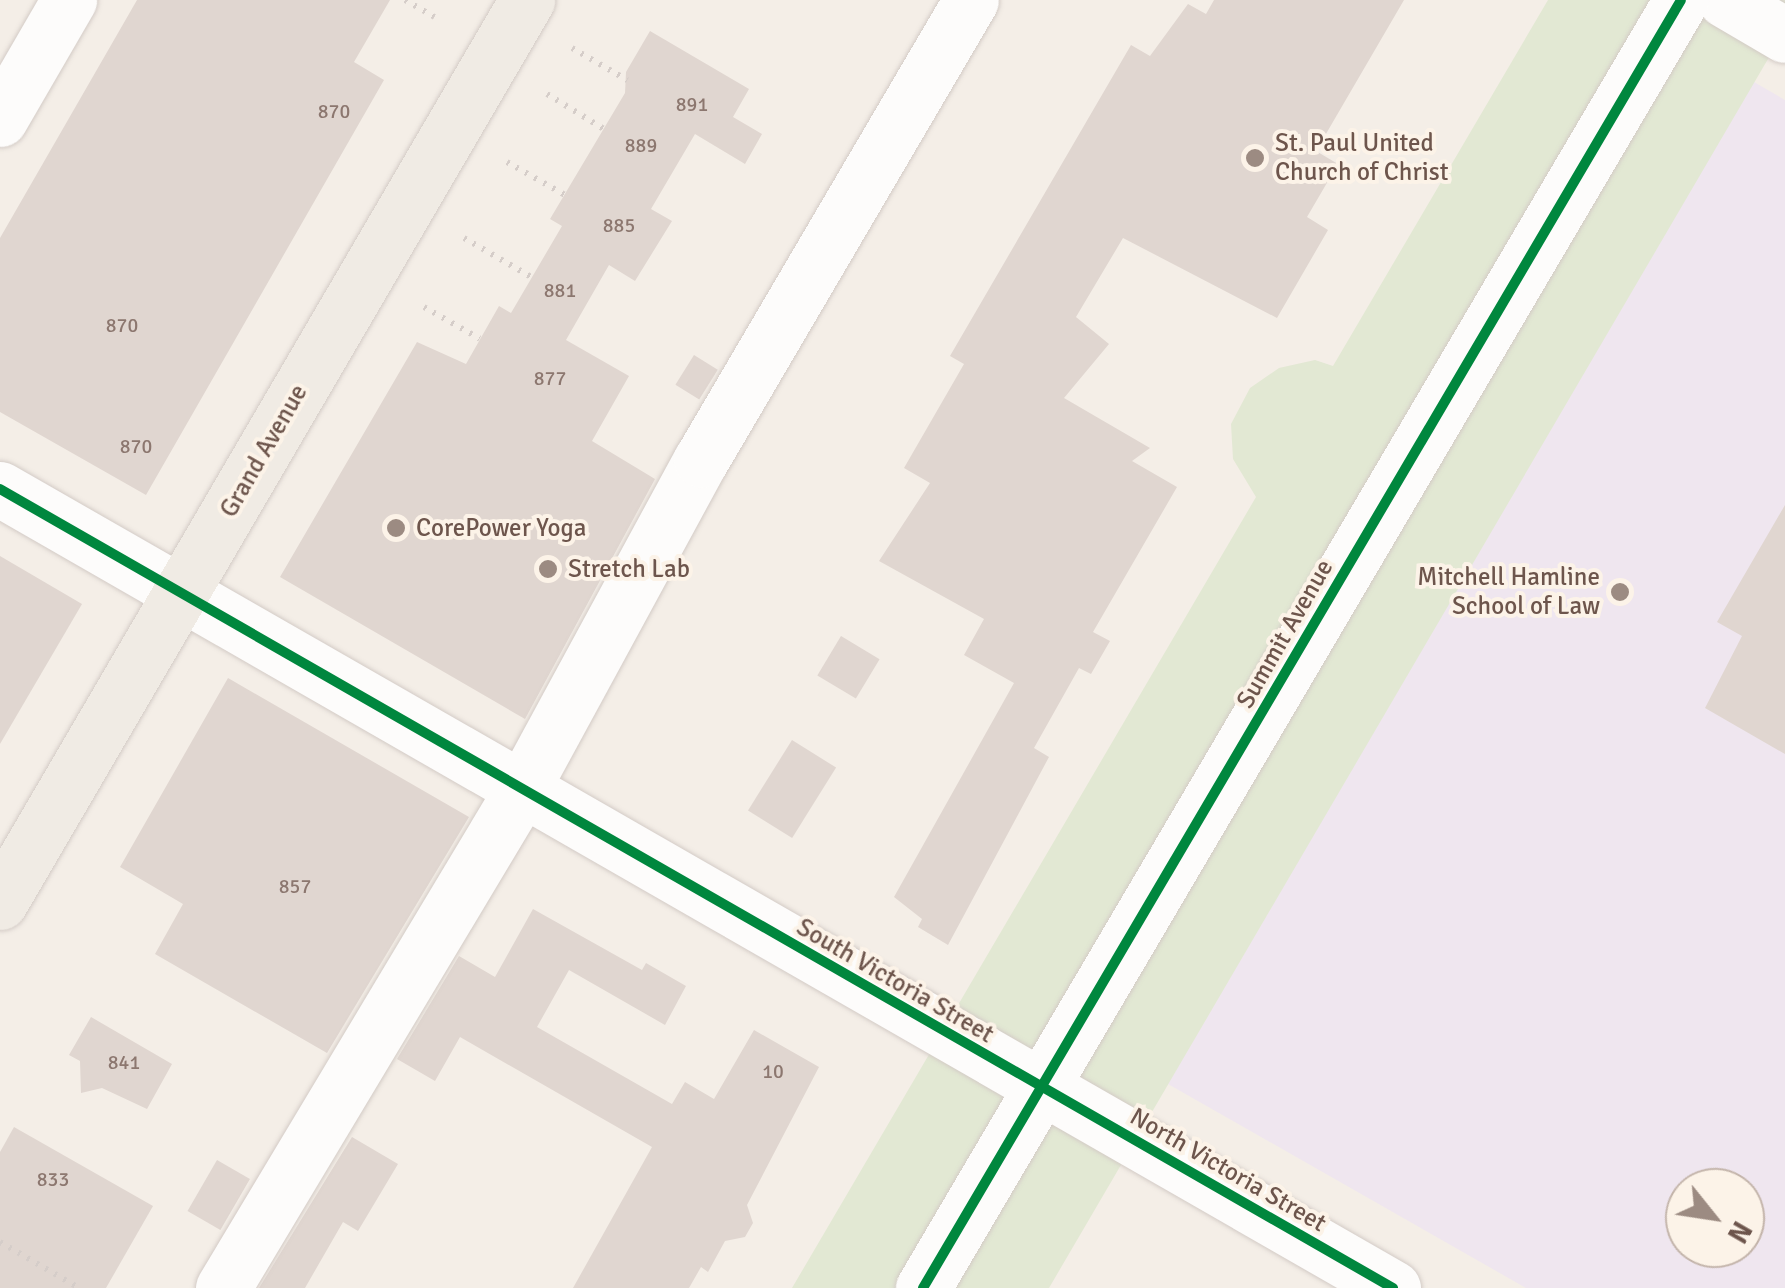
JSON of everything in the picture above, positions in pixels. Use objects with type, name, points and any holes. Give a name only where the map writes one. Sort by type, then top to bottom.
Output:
[{"type":"main road","name":"Grand Avenue","points":[[0,902],[527,0]]},
{"type":"street","points":[[0,119],[69,0]]},
{"type":"street","points":[[223,1288],[521,790],[701,460],[971,0]]},
{"type":"street","name":"Summit Avenue","points":[[923,1288],[1681,0]]},
{"type":"street","points":[[1725,0],[1785,34]]},
{"type":"street","name":"South Victoria Street","points":[[0,489],[1042,1087]]},
{"type":"street","name":"North Victoria Street","points":[[1042,1087],[1394,1288]]},
{"type":"path","points":[[406,0],[434,17]]},
{"type":"path","points":[[572,48],[627,80]]},
{"type":"path","points":[[546,94],[604,129]]},
{"type":"path","points":[[507,162],[565,195]]},
{"type":"path","points":[[464,238],[532,278]]},
{"type":"path","points":[[424,307],[480,338]]},
{"type":"path","points":[[0,1242],[79,1288]]},
{"type":"shaded area","name":"Mitchell Hamline School of Law","points":[[1754,82],[1785,100],[1785,1288],[1526,1288],[1168,1084]]},
{"type":"green space","points":[[1548,0],[1785,0],[1785,30],[1049,1288],[792,1288],[1256,497],[1233,459],[1231,424],[1250,388],[1279,368],[1315,360],[1333,366]]},
{"type":"building","points":[[137,0],[390,0],[354,62],[384,80],[146,495],[0,412],[0,238]]},
{"type":"building","points":[[1214,0],[1404,0],[1316,151],[1338,164],[1307,217],[1328,230],[1277,318],[1123,238],[1076,317],[1109,344],[1064,398],[1150,448],[1132,461],[1177,487],[1093,632],[1110,641],[1091,674],[1079,668],[1034,748],[1049,757],[948,945],[918,927],[922,919],[894,897],[1014,683],[964,655],[984,619],[879,561],[930,483],[904,468],[964,364],[950,356],[1131,45],[1150,56],[1188,4],[1206,14]]},
{"type":"building","points":[[650,31],[749,89],[733,117],[762,134],[745,164],[695,134],[651,209],[672,221],[635,281],[609,265],[566,340],[629,376],[592,441],[655,479],[525,719],[280,577],[417,342],[466,364],[499,306],[511,313],[562,226],[550,219],[625,93],[626,72]]},
{"type":"building","points":[[694,355],[718,370],[699,400],[675,385]]},
{"type":"building","points":[[1785,505],[1785,754],[1705,708],[1742,636],[1717,622]]},
{"type":"building","points":[[0,556],[82,604],[0,744]]},
{"type":"building","points":[[841,636],[880,659],[856,699],[817,675]]},
{"type":"building","points":[[228,678],[469,817],[327,1053],[155,954],[183,904],[120,867]]},
{"type":"building","points":[[792,740],[836,768],[792,838],[748,810]]},
{"type":"building","points":[[533,909],[642,970],[646,963],[686,986],[665,1025],[569,970],[537,1027],[672,1104],[685,1082],[714,1099],[754,1030],[819,1067],[747,1205],[753,1223],[745,1237],[725,1241],[708,1272],[701,1267],[689,1288],[573,1288],[652,1147],[460,1037],[435,1081],[397,1059],[459,956],[495,977]]},
{"type":"building","points":[[91,1017],[172,1064],[147,1109],[102,1088],[81,1093],[80,1061],[69,1055]]},
{"type":"building","points":[[14,1127],[153,1206],[106,1288],[0,1288],[0,1152]]},
{"type":"building","points":[[352,1137],[398,1164],[358,1231],[343,1222],[305,1288],[259,1288]]},
{"type":"building","points":[[217,1160],[250,1179],[220,1230],[188,1211]]},
{"type":"cycle path","points":[[923,1288],[1681,0]]},
{"type":"cycle path","points":[[0,489],[1393,1288]]},
{"type":"place","name":"St. Paul United Church of Christ","points":[[1255,158]]},
{"type":"place","name":"CorePower Yoga","points":[[396,528]]},
{"type":"place","name":"Stretch Lab","points":[[548,569]]},
{"type":"place","name":"Mitchell Hamline School of Law","points":[[1620,592]]}]
